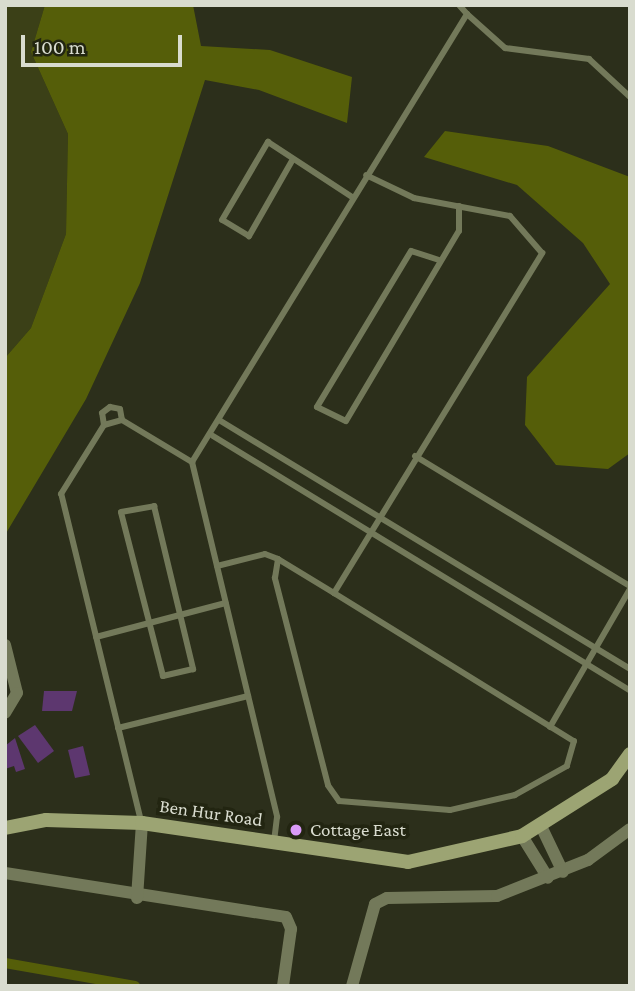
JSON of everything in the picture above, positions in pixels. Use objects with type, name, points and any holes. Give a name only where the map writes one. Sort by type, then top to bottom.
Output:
[{"type":"street","points":[[5,645],[17,693],[9,709]]},
{"type":"street","name":"Ben Hur Road","points":[[5,828],[46,820],[142,823],[408,862],[522,836],[612,779],[630,754]]},
{"type":"street","points":[[137,898],[142,823]]},
{"type":"street","points":[[540,824],[563,872]]},
{"type":"street","points":[[352,986],[375,904],[387,898],[497,896],[563,872],[630,829]]},
{"type":"street","points":[[522,836],[548,878]]},
{"type":"street","points":[[5,873],[137,898],[286,917],[291,929],[283,986]]},
{"type":"lane","points":[[459,5],[505,48],[589,59],[630,97]]},
{"type":"lane","points":[[192,462],[213,436],[219,420],[352,197],[467,13]]},
{"type":"lane","points":[[293,159],[249,236],[222,220],[268,142],[352,197]]},
{"type":"lane","points":[[334,593],[377,517],[542,253],[510,216],[414,198],[366,175]]},
{"type":"lane","points":[[439,260],[411,251],[317,407],[346,421],[458,231],[459,206]]},
{"type":"lane","points":[[122,420],[120,409],[110,407],[102,413],[104,425],[61,494],[142,823]]},
{"type":"lane","points":[[104,425],[122,420],[192,462],[277,817],[274,842]]},
{"type":"lane","points":[[219,420],[595,651],[630,669]]},
{"type":"lane","points":[[213,436],[630,691]]},
{"type":"lane","points":[[415,456],[630,588],[551,726]]},
{"type":"lane","points":[[154,506],[182,615],[193,669],[163,677],[121,512],[154,506]]},
{"type":"lane","points":[[217,566],[265,554],[278,559],[574,741],[575,753],[567,766],[515,795],[450,810],[339,801],[328,785],[278,591],[278,559]]},
{"type":"lane","points":[[96,637],[226,603]]},
{"type":"lane","points":[[118,728],[248,696]]},
{"type":"lane","points":[[537,858],[553,851]]},
{"type":"shaded area","points":[[5,5],[45,5],[31,52],[68,134],[66,234],[31,328],[5,358]]},
{"type":"shaded area","points":[[45,5],[193,5],[201,46],[270,50],[352,77],[347,123],[259,90],[205,80],[140,283],[86,399],[5,535],[5,358],[31,328],[66,234],[68,134],[31,52]]},
{"type":"shaded area","points":[[445,131],[548,146],[630,177],[630,453],[608,469],[556,465],[525,425],[527,377],[610,284],[583,243],[517,185],[424,157]]},
{"type":"building","points":[[44,691],[77,691],[72,711],[42,711]]},
{"type":"building","points":[[35,725],[54,751],[38,763],[18,736]]},
{"type":"building","points":[[15,738],[25,769],[16,772],[14,766],[5,769],[5,746]]},
{"type":"building","points":[[83,746],[90,775],[75,778],[68,750]]},
{"type":"waterway","points":[[5,963],[135,986]]},
{"type":"place","name":"Cottage East","points":[[296,830]]}]
